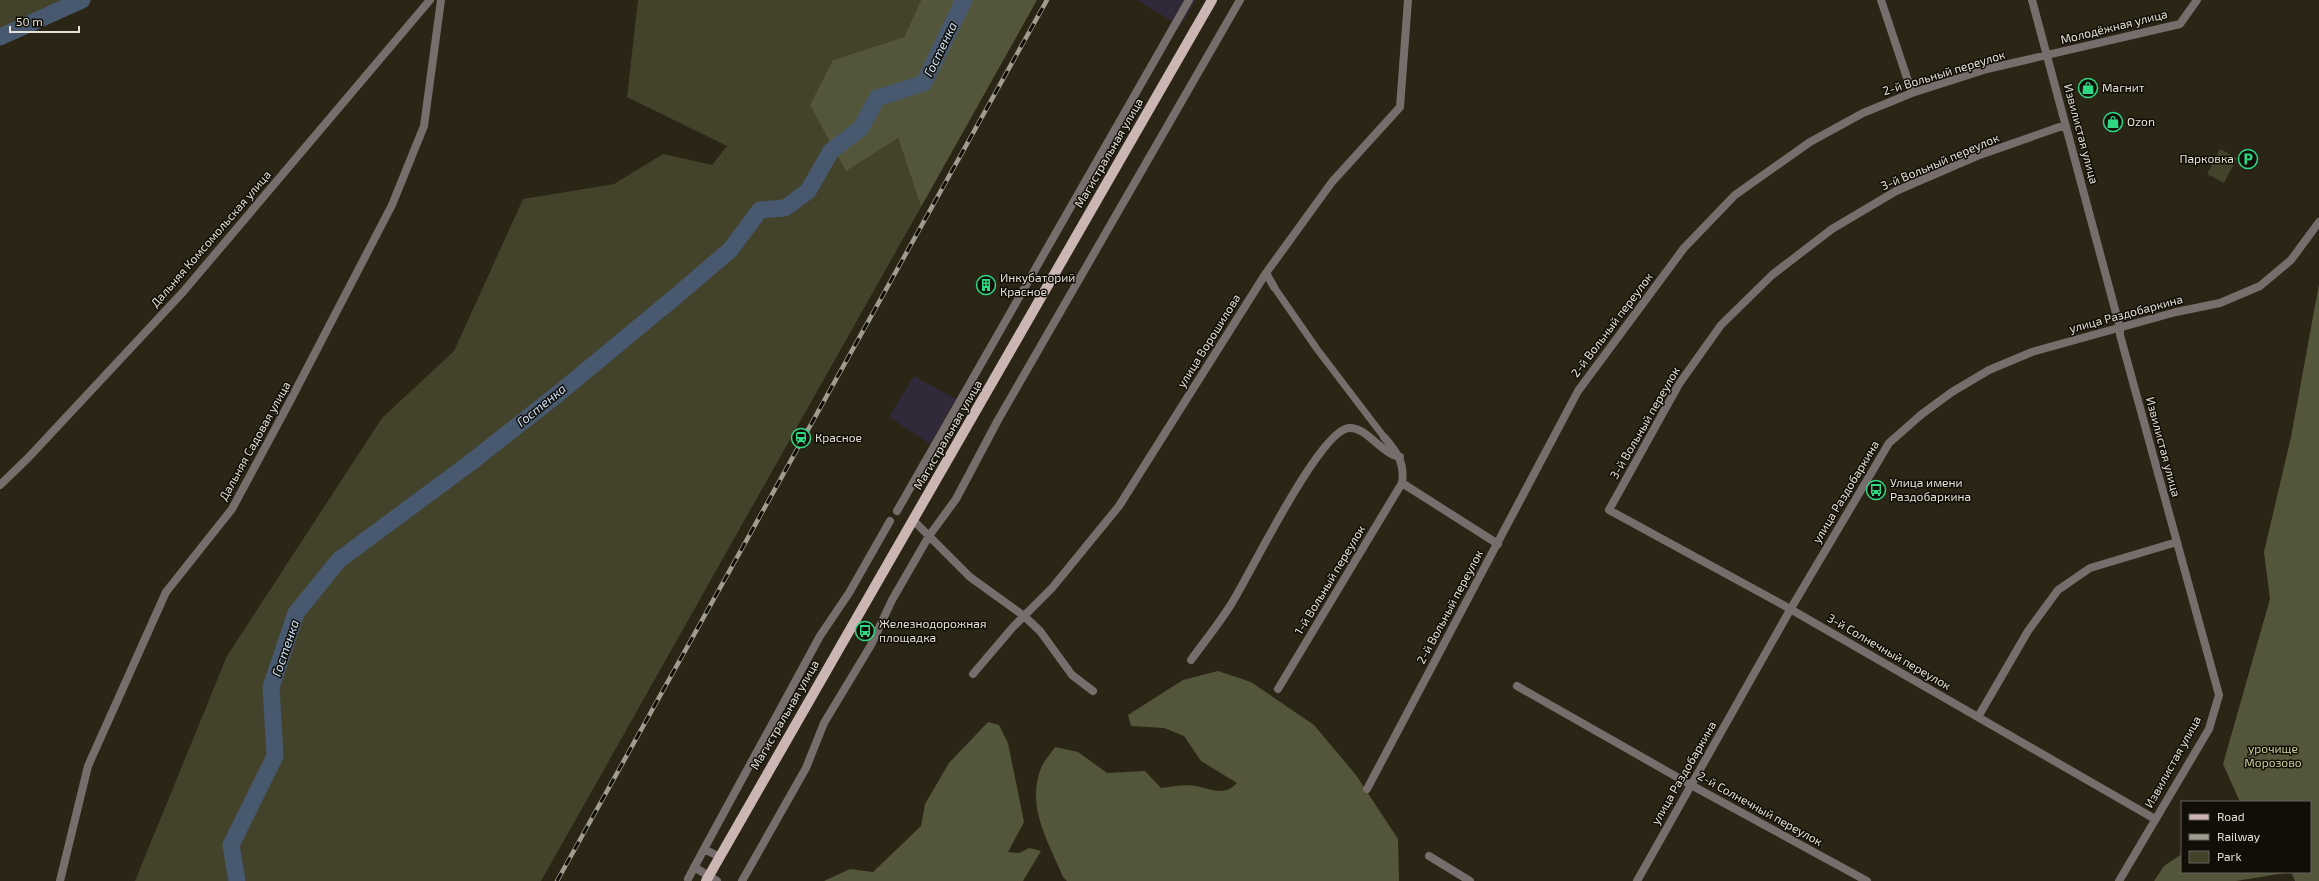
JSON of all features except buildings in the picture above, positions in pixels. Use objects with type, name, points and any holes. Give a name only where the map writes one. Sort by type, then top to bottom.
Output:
[{"type":"main road","name":"Магистральная улица","points":[[711,879],[720,857],[828,665],[914,521],[1212,0]]},
{"type":"street","name":"Дальняя Комсомольская улица","points":[[0,485],[28,458],[183,292],[430,0]]},
{"type":"street","name":"Дальняя Садовая улица","points":[[60,881],[88,766],[166,592],[232,509],[392,205],[424,126],[441,0]]},
{"type":"street","points":[[897,511],[1189,0]]},
{"type":"street","points":[[742,881],[806,768],[824,723],[871,645],[892,600],[929,536],[956,499],[998,420],[1240,0]]},
{"type":"street","name":"улица Ворошилова","points":[[973,674],[1024,616],[1052,588],[1120,506],[1266,273],[1332,182],[1400,107],[1408,0]]},
{"type":"street","points":[[1881,0],[1912,93]]},
{"type":"street","name":"Извилистая улица","points":[[2032,0],[2120,328],[2120,335],[2219,695],[2209,729],[2120,881]]},
{"type":"street","name":"Молодёжная улица","points":[[2048,57],[2180,24],[2197,0]]},
{"type":"street","name":"2-й Вольный переулок","points":[[1366,789],[1498,544],[1578,391],[1684,248],[1735,195],[1810,142],[1862,113],[1912,93],[1987,69],[2048,57]]},
{"type":"street","name":"3-й Вольный переулок","points":[[1610,510],[1679,384],[1721,325],[1772,275],[1832,229],[1896,191],[1977,156],[2065,125]]},
{"type":"street","name":"улица Раздобаркина","points":[[1637,881],[1790,610],[1889,443],[1922,414],[1952,392],[1989,370],[2032,352],[2176,312],[2220,303],[2260,286],[2291,260],[2319,222]]},
{"type":"street","points":[[1266,273],[1317,349],[1400,457],[1404,472],[1402,483],[1498,544]]},
{"type":"street","points":[[1191,660],[1230,606],[1297,488],[1330,439],[1347,428],[1358,428],[1390,455],[1400,457]]},
{"type":"street","name":"1-й Вольный переулок","points":[[1278,689],[1402,483]]},
{"type":"street","name":"3-й Солнечный переулок","points":[[1610,510],[1790,610],[2155,819]]},
{"type":"street","points":[[688,879],[820,636],[849,593],[890,521]]},
{"type":"street","points":[[914,521],[970,577],[1024,616],[1040,631],[1072,675],[1093,691]]},
{"type":"street","points":[[1978,717],[2028,631],[2058,590],[2090,568],[2177,542]]},
{"type":"street","name":"2-й Солнечный переулок","points":[[1517,686],[1691,785],[1867,881]]},
{"type":"street","points":[[704,849],[720,857]]},
{"type":"street","points":[[1429,856],[1470,881]]},
{"type":"street","points":[[694,867],[711,879]]},
{"type":"shaded area","points":[[1137,0],[1196,0],[1180,26]]},
{"type":"shaded area","points":[[914,376],[956,399],[930,444],[889,417]]},
{"type":"green space","points":[[0,0],[76,0],[0,34]]},
{"type":"green space","points":[[638,0],[921,0],[904,37],[833,60],[898,138],[921,207],[541,881],[135,881],[227,656],[382,418],[454,351],[523,199],[614,184],[663,154],[712,165],[727,146],[627,97]]},
{"type":"green space","points":[[921,0],[1037,0],[921,207],[898,138],[846,171],[810,105],[833,60],[904,37]]},
{"type":"green space","points":[[2220,149],[2237,158],[2224,183],[2207,174]]},
{"type":"green space","name":"урочище Морозово","points":[[2319,284],[2319,881],[2295,881],[2291,873],[2311,873],[2311,801],[2240,801],[2223,764],[2270,599],[2264,552],[2291,437]]},
{"type":"green space","points":[[1218,671],[1251,682],[1314,725],[1356,775],[1398,839],[1399,881],[1067,881],[1063,877],[1045,837],[1037,810],[1036,796],[1037,782],[1041,768],[1055,747],[1078,752],[1107,773],[1145,771],[1161,788],[1188,785],[1218,791],[1227,790],[1237,783],[1201,761],[1184,736],[1164,728],[1131,726],[1128,715],[1183,680]]},
{"type":"green space","points":[[988,722],[999,725],[1008,743],[1024,822],[1008,852],[1019,853],[1029,848],[1041,851],[1023,881],[824,881],[850,869],[873,872],[921,826],[925,804],[949,763]]},
{"type":"green space","points":[[2181,855],[2181,873],[2285,873],[2236,881],[2154,881],[2164,866]]},
{"type":"waterway","points":[[0,37],[82,0]]},
{"type":"waterway","name":"Гостенка","points":[[237,881],[231,845],[275,756],[271,687],[296,613],[339,560],[470,463],[559,393],[675,297],[730,250],[760,210],[785,208],[808,191],[831,151],[861,128],[877,98],[924,83],[964,0]]},
{"type":"railway","points":[[557,881],[1047,0]]},
{"type":"place","name":"Магнит","points":[[2088,88]]},
{"type":"place","name":"Ozon","points":[[2113,122]]},
{"type":"place","name":"Парковка","points":[[2248,159]]},
{"type":"place","name":"Инкубаторий Красное","points":[[986,285]]},
{"type":"place","name":"Красное","points":[[801,438]]},
{"type":"place","name":"Улица имени Раздобаркина","points":[[1876,490]]},
{"type":"place","name":"Железнодорожная площадка","points":[[865,631]]}]
